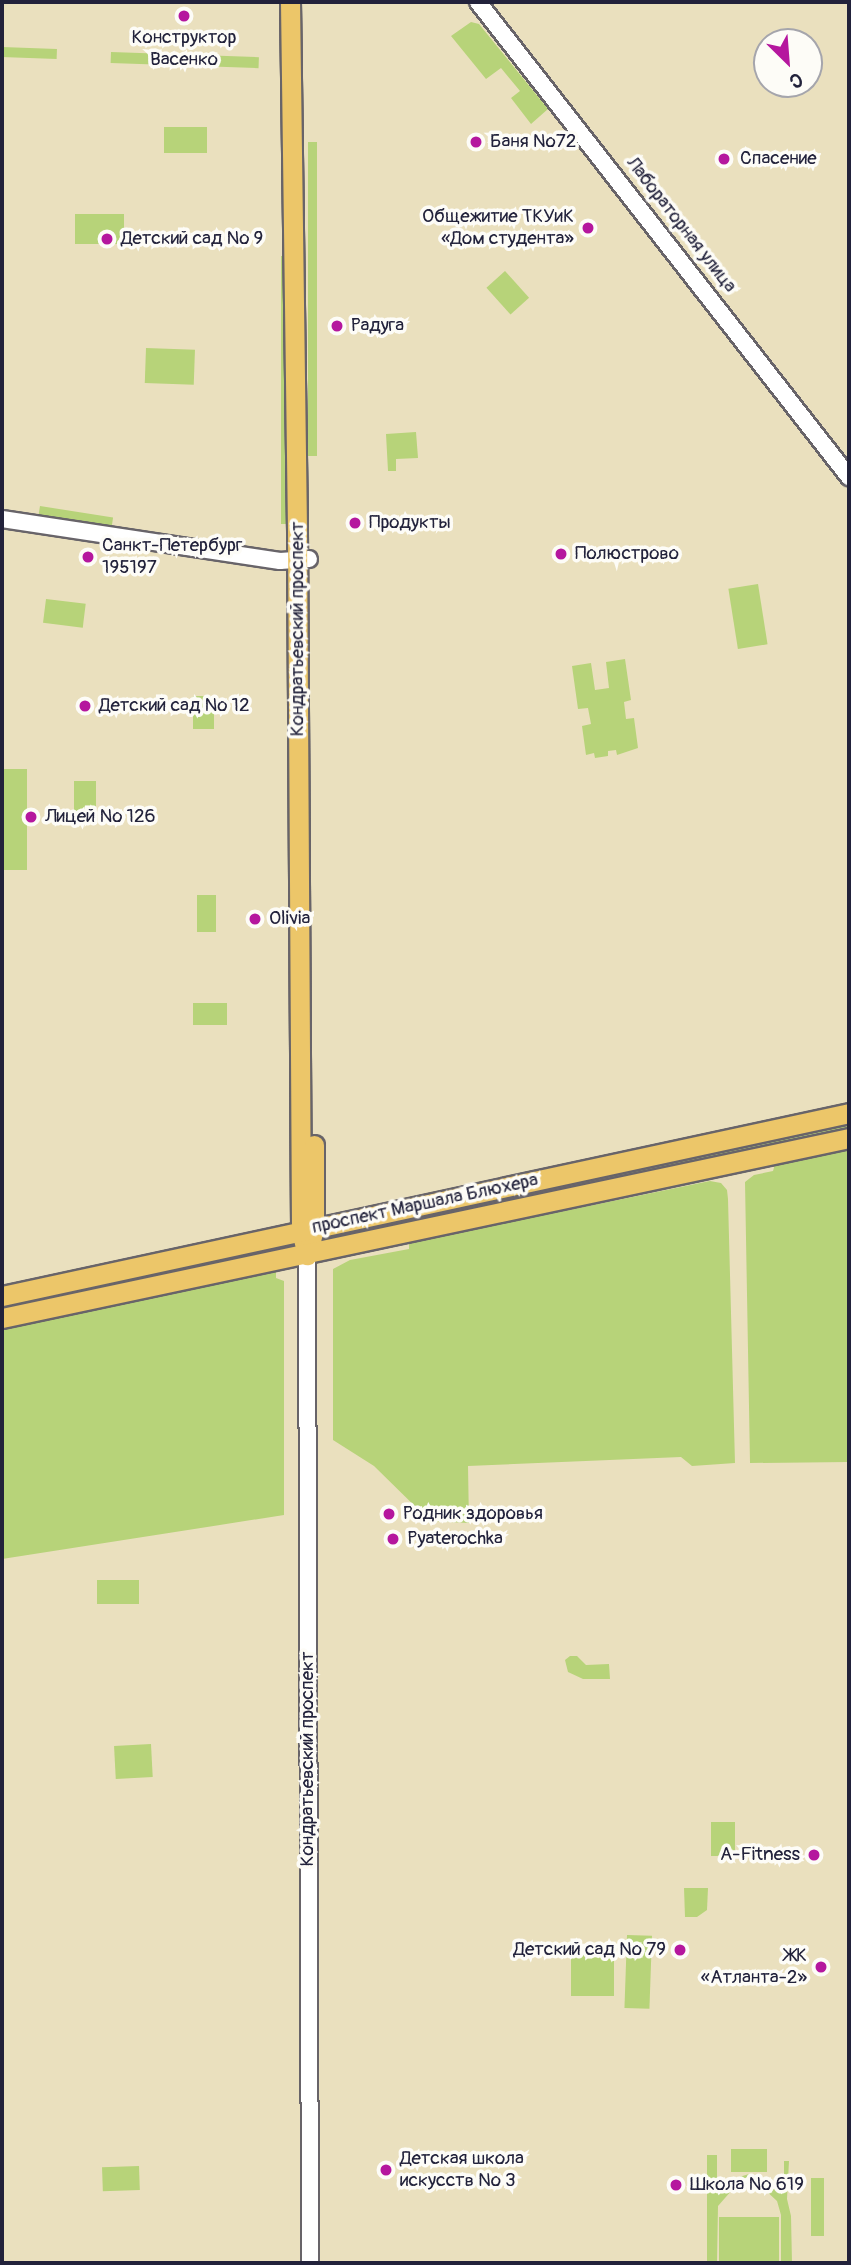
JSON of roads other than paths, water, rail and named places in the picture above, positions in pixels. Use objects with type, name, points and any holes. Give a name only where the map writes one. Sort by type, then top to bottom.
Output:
[{"type":"main road","name":"Кондратьевский проспект","points":[[290,2],[303,560]]},
{"type":"main road","name":"Кондратьевский проспект","points":[[302,2],[307,1255]]},
{"type":"main road","name":"проспект Маршала Блюхера","points":[[2,1296],[849,1113]]},
{"type":"main road","name":"проспект Маршала Блюхера","points":[[2,1318],[849,1138]]},
{"type":"street","name":"Лабораторная улица","points":[[478,2],[849,477]]},
{"type":"street","points":[[2,519],[280,561],[303,560]]},
{"type":"street","name":"Кондратьевский проспект","points":[[307,1255],[310,2263]]},
{"type":"place","name":"Конструктор Васенко","points":[[184,16]]},
{"type":"place","name":"Баня №72","points":[[476,142]]},
{"type":"place","name":"Спасение","points":[[724,159]]},
{"type":"place","name":"Общежитие ТКУиК «Дом студента»","points":[[588,228]]},
{"type":"place","name":"Детский сад № 9","points":[[107,239]]},
{"type":"place","name":"Радуга","points":[[337,326]]},
{"type":"place","name":"Продукты","points":[[355,523]]},
{"type":"place","name":"Полюстрово","points":[[561,554]]},
{"type":"place","name":"Санкт-Петербург 195197","points":[[88,557]]},
{"type":"place","name":"Детский сад № 12","points":[[85,706]]},
{"type":"place","name":"Лицей № 126","points":[[31,817]]},
{"type":"place","name":"Olivia","points":[[255,919]]},
{"type":"place","name":"Родник здоровья","points":[[389,1514]]},
{"type":"place","name":"Pyaterochka","points":[[393,1539]]},
{"type":"place","name":"A-Fitness","points":[[814,1855]]},
{"type":"place","name":"Детский сад № 79","points":[[680,1950]]},
{"type":"place","name":"ЖК «Атланта-2»","points":[[821,1967]]},
{"type":"place","name":"Детская школа искусств № 3","points":[[386,2170]]},
{"type":"place","name":"Школа № 619","points":[[676,2185]]}]
